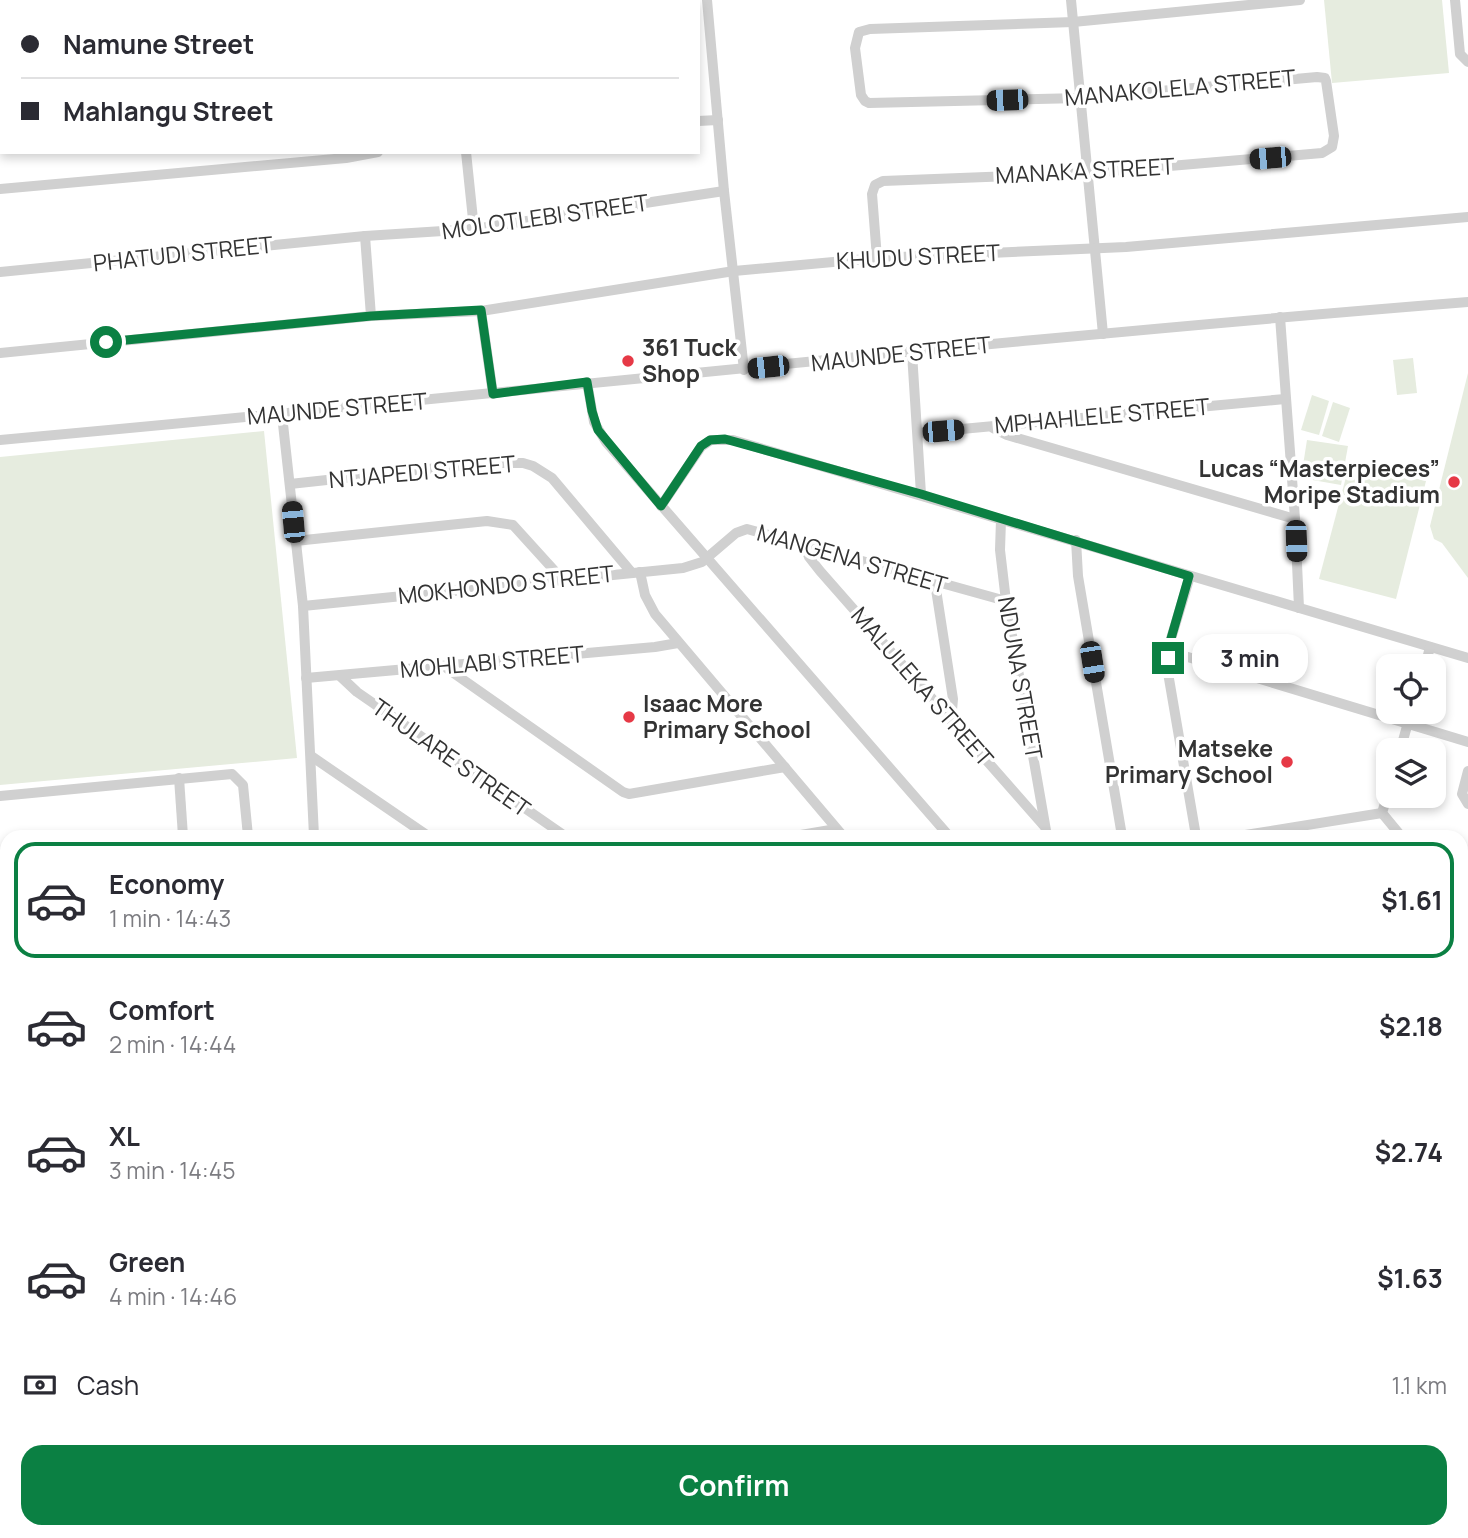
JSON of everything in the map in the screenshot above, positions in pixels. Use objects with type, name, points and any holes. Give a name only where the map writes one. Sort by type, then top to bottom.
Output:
[{"type":"street","points":[[707,0],[704,36],[718,120],[744,370]]},
{"type":"street","points":[[1071,0],[1103,334]]},
{"type":"street","points":[[1073,23],[1300,0]]},
{"type":"street","points":[[1455,0],[1460,54],[1468,62]]},
{"type":"street","name":"MANAKOLELA STREET","points":[[1073,23],[974,24],[862,30],[856,36],[855,48],[861,95],[865,102],[879,103],[1081,98],[1317,77],[1326,81],[1331,113]]},
{"type":"street","name":"MANAKA STREET","points":[[877,258],[872,189],[878,183],[888,180],[1088,173],[1322,153],[1330,150],[1334,144],[1331,113]]},
{"type":"street","points":[[700,121],[718,120]]},
{"type":"street","points":[[0,189],[357,154]]},
{"type":"street","points":[[466,154],[474,229]]},
{"type":"street","name":"MOLOTLEBI STREET","points":[[365,236],[474,229],[724,191]]},
{"type":"street","name":"KHUDU STREET","points":[[0,353],[371,316],[481,310],[734,271],[877,258],[1095,249],[1468,218]]},
{"type":"street","points":[[365,236],[371,316]]},
{"type":"street","name":"PHATUDI STREET","points":[[0,272],[365,236]]},
{"type":"street","name":"MAUNDE STREET","points":[[0,440],[282,415],[587,382],[744,370],[1280,317],[1468,302]]},
{"type":"street","points":[[481,310],[493,394]]},
{"type":"street","points":[[1280,317],[1295,519],[1298,608]]},
{"type":"street","points":[[912,353],[921,494]]},
{"type":"street","points":[[587,382],[598,430],[944,830]]},
{"type":"street","name":"MPHAHLELE STREET","points":[[919,433],[1285,399]]},
{"type":"street","points":[[282,415],[303,606],[314,830]]},
{"type":"street","points":[[990,427],[1007,435],[1295,519]]},
{"type":"street","points":[[661,506],[701,446],[710,440],[733,440],[1468,658]]},
{"type":"street","name":"NTJAPEDI STREET","points":[[290,484],[483,463],[523,463],[552,478],[636,572]]},
{"type":"street","name":"NDUNA STREET","points":[[1001,520],[1000,550],[1006,601],[1046,830]]},
{"type":"street","points":[[295,541],[487,521],[506,522],[520,530],[562,579]]},
{"type":"street","name":"MANGENA STREET","points":[[707,558],[736,533],[747,529],[1006,601]]},
{"type":"street","points":[[1076,540],[1078,576],[1121,830]]},
{"type":"street","name":"MALULEKA STREET","points":[[804,544],[814,564],[1044,830]]},
{"type":"street","name":"MOKHONDO STREET","points":[[303,606],[683,568],[707,558]]},
{"type":"street","points":[[636,572],[650,607],[837,830]]},
{"type":"street","points":[[1189,576],[1168,651],[1168,679],[1195,830]]},
{"type":"street","points":[[936,583],[953,699],[951,721]]},
{"type":"street","name":"MOHLABI STREET","points":[[306,678],[678,643]]},
{"type":"street","points":[[1428,654],[1430,647]]},
{"type":"street","points":[[1168,651],[1468,742]]},
{"type":"street","points":[[445,667],[629,794],[785,767]]},
{"type":"street","name":"THULARE STREET","points":[[340,676],[357,692],[556,830]]},
{"type":"street","points":[[1404,738],[1408,725]]},
{"type":"street","points":[[311,756],[419,830]]},
{"type":"street","points":[[1468,771],[1462,793],[1468,804]]},
{"type":"street","points":[[0,796],[224,773],[236,776],[243,785],[247,830]]},
{"type":"street","points":[[179,778],[183,830]]},
{"type":"street","points":[[1382,813],[1384,808]]},
{"type":"street","points":[[1276,830],[1382,813]]},
{"type":"street","points":[[1382,813],[1396,830]]},
{"type":"shaded area","points":[[1324,0],[1442,0],[1449,73],[1332,83]]},
{"type":"shaded area","points":[[1413,358],[1417,393],[1397,395],[1393,360]]},
{"type":"shaded area","name":"Lucas “Masterpieces” Moripe Stadium","points":[[1468,373],[1468,578],[1442,543],[1434,539],[1430,526]]},
{"type":"shaded area","points":[[1312,395],[1329,401],[1319,435],[1301,430]]},
{"type":"shaded area","points":[[1333,402],[1350,408],[1339,442],[1322,436]]},
{"type":"shaded area","points":[[264,431],[297,758],[0,785],[0,457]]},
{"type":"shaded area","points":[[1307,440],[1348,446],[1341,485],[1301,478]]},
{"type":"shaded area","points":[[1350,462],[1426,481],[1396,599],[1319,579]]},
{"type":"place","name":"361 Tuck Shop","points":[[628,361]]},
{"type":"place","name":"Lucas “Masterpieces” Moripe Stadium","points":[[1454,482]]},
{"type":"place","name":"Isaac More Primary School","points":[[629,717]]},
{"type":"place","name":"Matseke Primary School","points":[[1287,762]]},
{"type":"route","points":[[106,342],[371,316],[481,310],[493,394],[587,382],[594,422],[598,430],[661,506],[701,446],[710,440],[725,439],[1076,540],[1189,576],[1168,658]]}]
